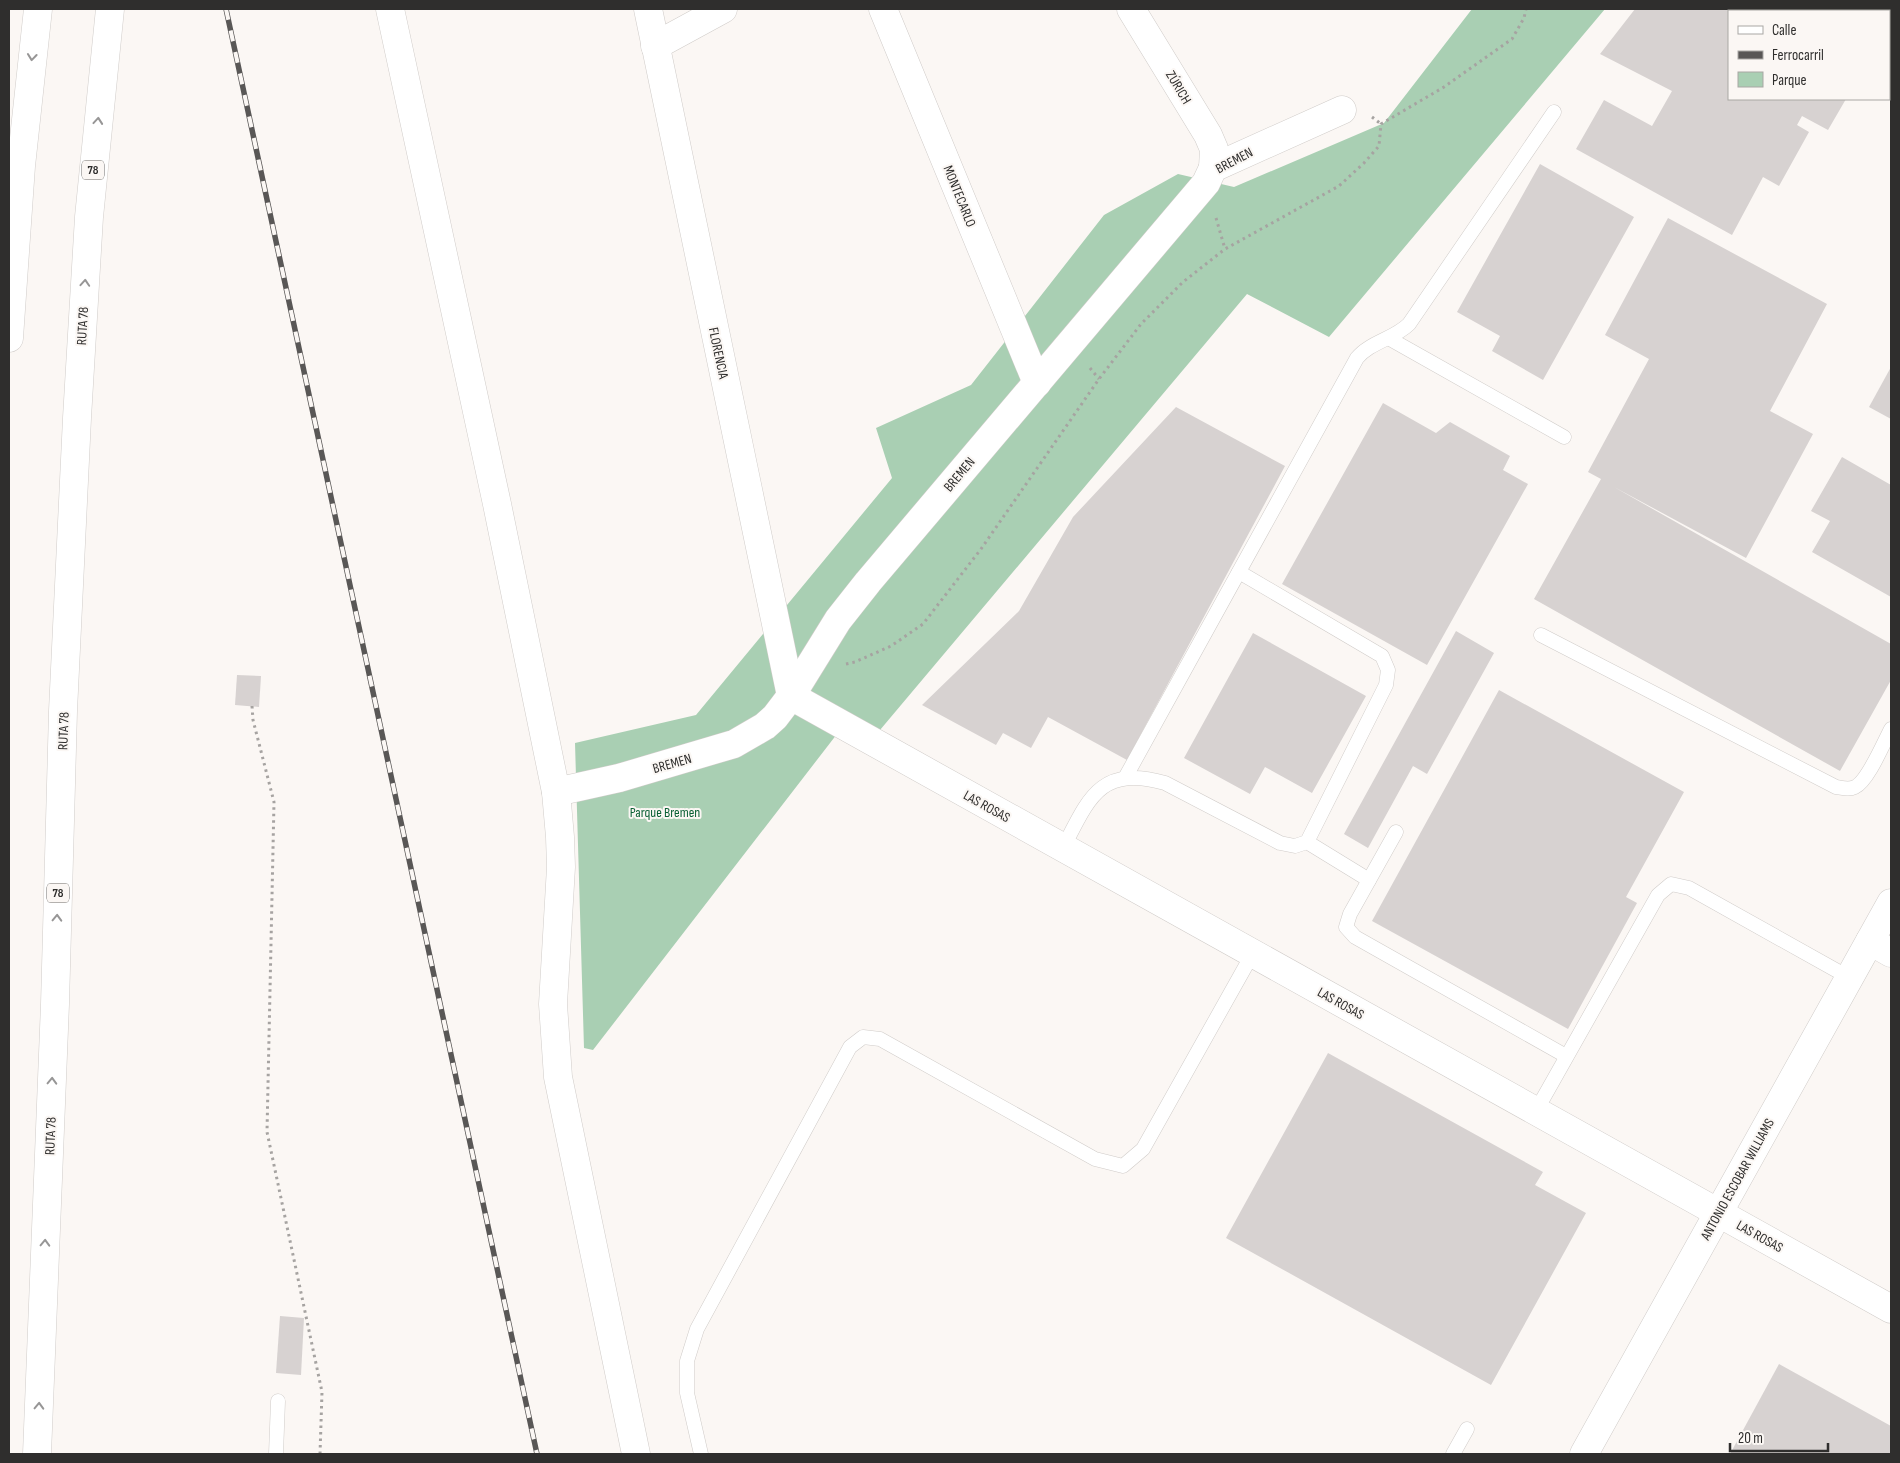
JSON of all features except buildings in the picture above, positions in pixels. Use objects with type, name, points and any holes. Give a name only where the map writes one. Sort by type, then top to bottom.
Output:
[{"type":"main road","points":[[9,338],[20,166],[38,9]]},
{"type":"main road","name":"RUTA 78","points":[[37,1454],[55,1004],[63,711],[77,418],[89,217],[110,9]]},
{"type":"main road","points":[[390,9],[495,494],[556,792],[561,867],[552,1004],[558,1076],[636,1454]]},
{"type":"main road","name":"FLORENCIA","points":[[648,9],[798,685]]},
{"type":"main road","points":[[655,46],[724,9]]},
{"type":"main road","name":"MONTECARLO","points":[[883,9],[1037,383]]},
{"type":"main road","name":"ZÚRICH","points":[[1131,9],[1208,134],[1214,149],[1213,168]]},
{"type":"main road","name":"BREMEN","points":[[556,792],[619,778],[734,744],[766,726],[798,685],[838,620],[868,582],[1206,183],[1213,168],[1342,110]]},
{"type":"main road","name":"LAS ROSAS","points":[[798,685],[1063,848],[1891,1309]]},
{"type":"main road","name":"ANTONIO ESCOBAR WILLIAMS","points":[[1584,1454],[1850,978],[1881,947],[1891,903]]},
{"type":"lane","points":[[1125,778],[1357,358],[1364,350],[1390,338],[1409,324],[1554,112]]},
{"type":"lane","points":[[1390,338],[1564,436]]},
{"type":"lane","points":[[1063,848],[1085,805],[1103,785],[1125,778],[1149,779],[1165,783],[1280,843],[1295,846],[1307,842],[1386,685],[1388,670],[1382,656],[1238,572]]},
{"type":"lane","points":[[1541,635],[1836,787],[1848,789],[1858,786],[1891,729]]},
{"type":"lane","points":[[1396,832],[1350,914],[1346,927],[1355,937],[1566,1056]]},
{"type":"lane","points":[[1307,842],[1369,880]]},
{"type":"lane","points":[[1536,1111],[1658,895],[1671,884],[1689,888],[1850,978]]},
{"type":"lane","points":[[701,1454],[688,1393],[686,1361],[697,1329],[850,1047],[863,1037],[880,1039],[1095,1159],[1123,1166],[1143,1149],[1253,953]]},
{"type":"lane","points":[[276,1454],[278,1401]]},
{"type":"lane","points":[[1453,1454],[1467,1429]]},
{"type":"path","points":[[798,685],[891,646],[923,624],[981,549],[1099,379],[1141,324],[1183,282],[1225,249],[1339,186],[1379,146],[1381,124],[1444,87],[1512,39],[1524,18],[1526,9]]},
{"type":"path","points":[[252,706],[252,720],[274,802],[267,1132],[322,1392],[320,1454]]},
{"type":"green space","name":"Parque Bremen","points":[[1472,9],[1605,9],[1329,337],[1247,294],[864,749],[837,734],[593,1050],[584,1048],[575,743],[696,715],[892,478],[876,428],[971,385],[1104,215],[1178,174],[1234,187],[1384,123]]},
{"type":"railway","points":[[226,9],[537,1454]]}]
